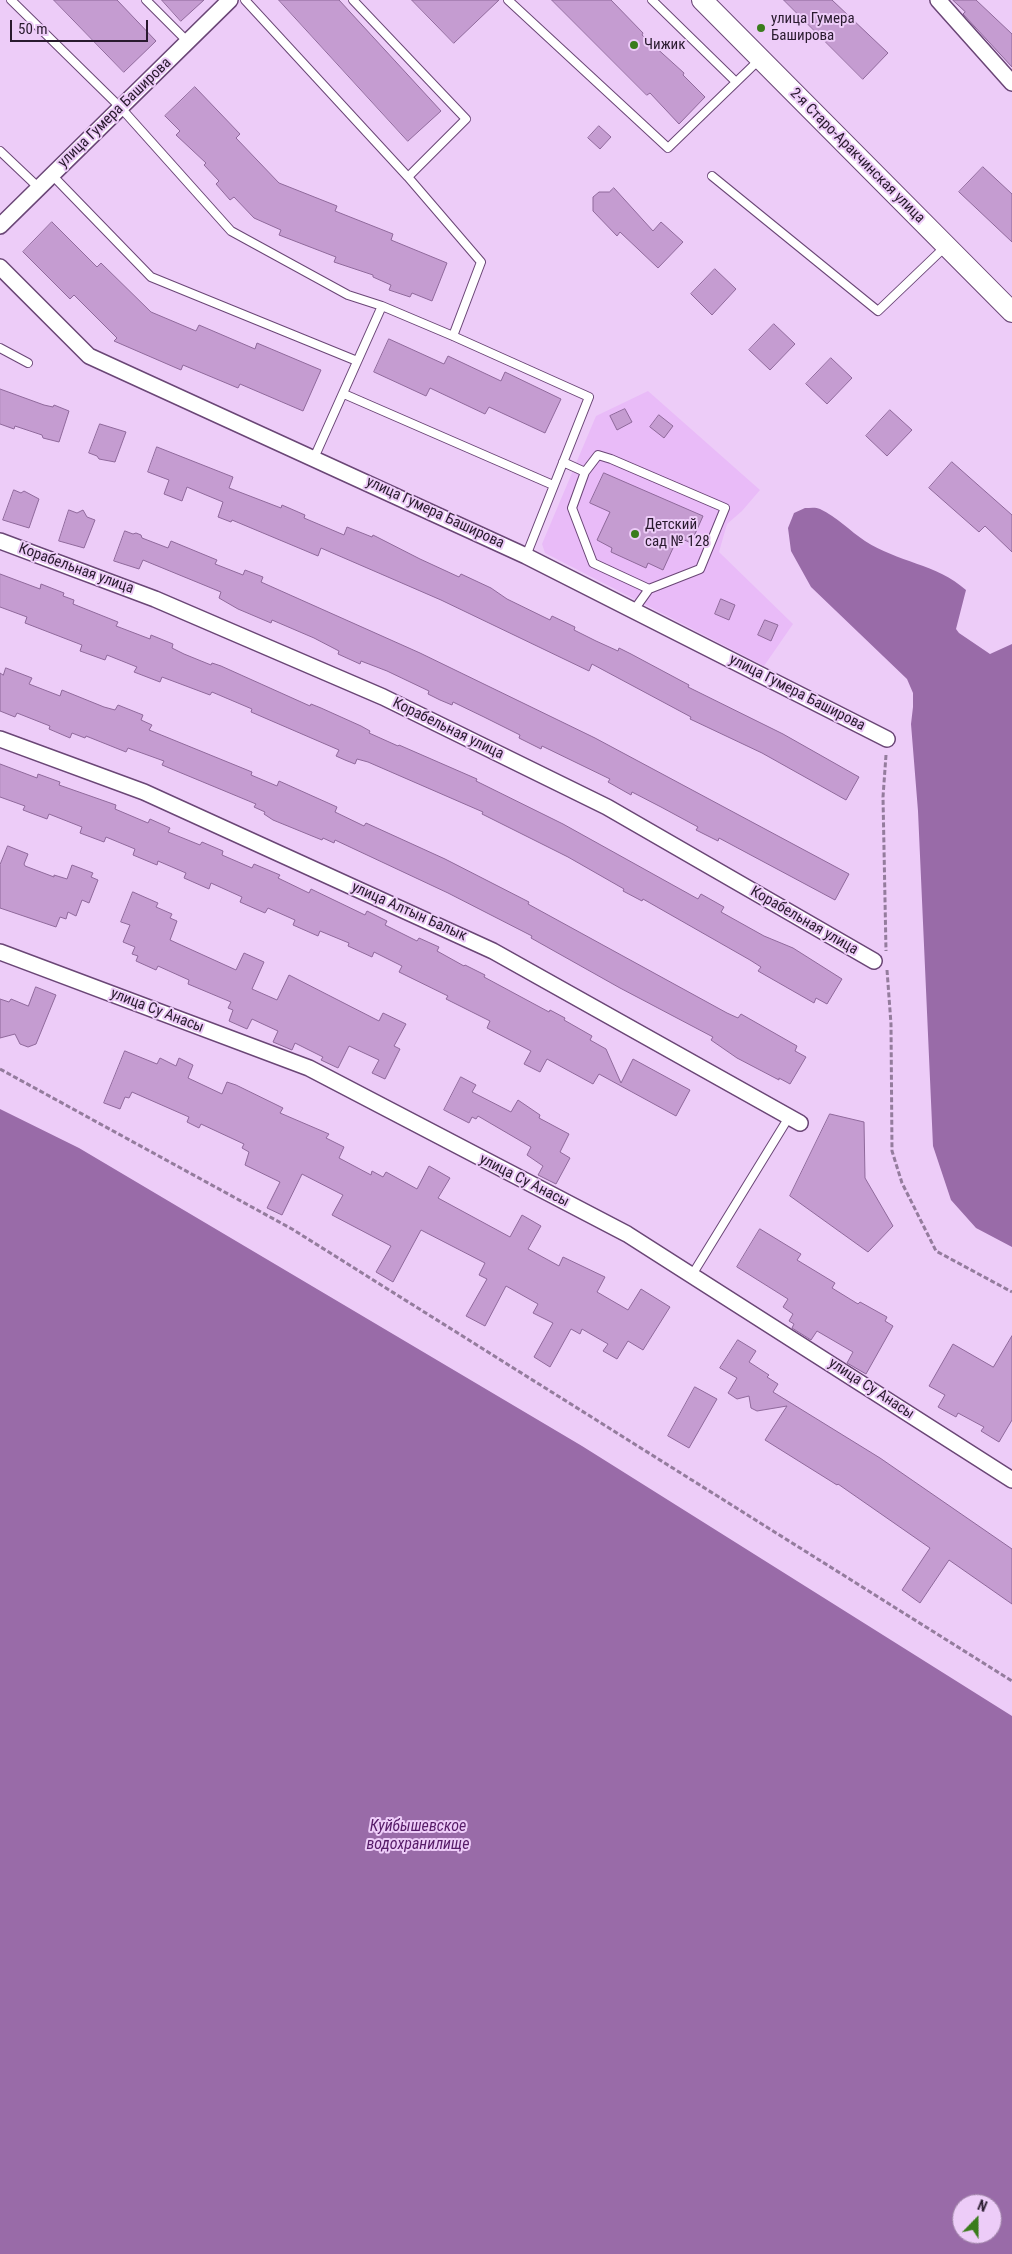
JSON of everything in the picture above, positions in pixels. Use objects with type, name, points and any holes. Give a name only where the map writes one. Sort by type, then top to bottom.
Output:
[{"type":"main road","name":"2-я Старо-Аракчинская улица","points":[[702,0],[1012,312]]},
{"type":"street","name":"улица Гумера Баширова","points":[[0,226],[230,0]]},
{"type":"street","points":[[938,0],[1012,83]]},
{"type":"street","name":"улица Гумера Баширова","points":[[0,267],[89,356],[526,556],[887,739]]},
{"type":"street","name":"Корабельная улица","points":[[0,541],[155,599],[383,697],[607,807],[882,962]]},
{"type":"street","name":"улица Алтын Балык","points":[[0,739],[144,792],[493,950],[794,1120]]},
{"type":"street","name":"улица Су Анасы","points":[[0,952],[309,1068],[627,1234],[1012,1480]]},
{"type":"lane","points":[[11,0],[121,108],[230,231],[348,295],[382,306],[453,336],[589,397],[526,556]]},
{"type":"lane","points":[[146,0],[188,42]]},
{"type":"lane","points":[[245,0],[408,177],[481,262],[453,336]]},
{"type":"lane","points":[[353,0],[466,119],[408,177]]},
{"type":"lane","points":[[508,0],[668,148],[735,81],[760,59]]},
{"type":"lane","points":[[652,0],[735,81]]},
{"type":"lane","points":[[0,151],[39,188]]},
{"type":"lane","points":[[52,175],[151,278],[357,362]]},
{"type":"lane","points":[[712,176],[878,310],[946,246]]},
{"type":"lane","points":[[314,458],[382,306]]},
{"type":"lane","points":[[0,348],[28,363]]},
{"type":"lane","points":[[344,394],[553,485]]},
{"type":"lane","points":[[634,610],[649,589],[700,569],[725,508],[611,458],[598,455],[585,472],[572,508],[592,563],[649,589]]},
{"type":"lane","points":[[563,462],[585,472]]},
{"type":"lane","points":[[692,1275],[794,1120]]},
{"type":"path","points":[[887,739],[883,797],[882,962],[891,1024],[892,1151],[902,1183],[936,1250],[1012,1292]]},
{"type":"path","points":[[0,1069],[292,1230],[1012,1681]]},
{"type":"shaded area","name":"Детский сад № 128","points":[[648,391],[760,490],[742,511],[727,524],[719,552],[793,624],[764,666],[545,553],[542,544],[596,416]]},
{"type":"water","points":[[805,508],[820,509],[877,548],[955,581],[966,590],[956,629],[959,633],[990,654],[1012,644],[1012,1247],[976,1228],[951,1200],[933,1146],[918,811],[911,724],[913,693],[907,679],[811,587],[791,551],[788,528],[794,513]]},
{"type":"water","name":"Куйбышевское водохранилище","points":[[0,1109],[79,1148],[582,1446],[1012,1716],[1012,2254],[0,2254]]},
{"type":"building","points":[[54,0],[117,0],[156,41],[124,72]]},
{"type":"building","points":[[162,0],[204,0],[181,21]]},
{"type":"building","points":[[279,0],[339,0],[441,111],[408,141]]},
{"type":"building","points":[[412,0],[499,0],[454,43]]},
{"type":"building","points":[[552,0],[611,0],[643,33],[642,35],[684,73],[683,75],[705,97],[679,124],[650,93],[647,95]]},
{"type":"building","points":[[784,0],[832,0],[888,53],[863,79]]},
{"type":"building","points":[[953,0],[976,0],[1012,34],[1012,67],[963,14],[965,12]]},
{"type":"building","points":[[195,87],[240,134],[236,138],[279,183],[337,206],[335,211],[393,234],[391,240],[447,263],[432,301],[412,293],[410,297],[389,290],[391,285],[373,277],[373,275],[334,262],[336,257],[279,235],[281,230],[254,218],[234,197],[230,200],[216,184],[219,181],[204,165],[206,163],[176,135],[180,131],[165,116]]},
{"type":"building","points":[[599,126],[611,137],[600,149],[588,138]]},
{"type":"building","points":[[983,167],[1012,194],[1012,242],[959,192]]},
{"type":"building","points":[[614,188],[653,231],[661,222],[683,242],[658,268],[620,232],[617,236],[593,211],[593,197],[599,192],[609,192]]},
{"type":"building","points":[[52,222],[97,267],[101,263],[151,312],[196,331],[199,325],[255,349],[257,343],[321,370],[303,411],[240,384],[238,388],[183,365],[181,370],[114,341],[117,338],[74,295],[70,299],[23,252]]},
{"type":"building","points":[[715,269],[736,289],[712,315],[691,294]]},
{"type":"building","points":[[774,324],[795,344],[770,370],[749,350]]},
{"type":"building","points":[[389,339],[444,364],[448,356],[501,381],[505,372],[561,399],[545,433],[489,407],[485,414],[430,388],[426,396],[374,372]]},
{"type":"building","points":[[831,358],[852,378],[827,404],[806,384]]},
{"type":"building","points":[[0,389],[44,405],[53,407],[54,405],[69,411],[59,442],[43,438],[42,435],[15,426],[14,429],[0,424]]},
{"type":"building","points":[[625,409],[632,422],[617,430],[610,416]]},
{"type":"building","points":[[890,410],[912,430],[887,456],[866,436]]},
{"type":"building","points":[[659,415],[673,426],[664,438],[650,427]]},
{"type":"building","points":[[100,424],[126,432],[115,462],[99,459],[97,456],[89,453]]},
{"type":"building","points":[[157,447],[233,477],[229,488],[281,508],[282,505],[305,515],[304,518],[344,535],[347,527],[372,537],[373,535],[459,577],[461,574],[491,588],[507,599],[550,620],[552,616],[575,627],[574,630],[596,641],[618,651],[619,648],[631,654],[689,685],[688,687],[783,734],[859,777],[846,800],[762,753],[690,719],[691,717],[592,664],[589,671],[441,600],[321,548],[318,556],[232,520],[231,522],[218,517],[223,502],[187,487],[182,501],[164,494],[169,480],[148,472]]},
{"type":"building","points":[[952,462],[1012,515],[1012,552],[985,526],[979,532],[929,488]]},
{"type":"building","points":[[604,473],[703,516],[691,543],[678,537],[663,570],[648,563],[646,568],[611,552],[612,548],[597,540],[610,512],[590,503]]},
{"type":"building","points":[[14,490],[21,493],[24,491],[39,499],[29,528],[3,520]]},
{"type":"building","points":[[69,510],[77,513],[83,510],[87,517],[95,520],[84,548],[59,541]]},
{"type":"building","points":[[125,531],[133,534],[136,533],[141,535],[142,538],[168,548],[171,541],[217,560],[215,564],[243,575],[245,570],[263,577],[261,582],[420,653],[595,738],[849,874],[835,900],[719,838],[718,841],[696,830],[698,827],[632,792],[631,795],[608,782],[610,779],[542,746],[541,749],[519,738],[520,735],[484,717],[453,702],[452,705],[440,700],[428,694],[429,691],[387,671],[361,661],[360,664],[338,654],[339,651],[314,638],[272,620],[271,623],[238,609],[219,598],[221,592],[143,560],[139,569],[114,561]]},
{"type":"building","points":[[0,574],[40,589],[41,584],[64,593],[63,596],[74,600],[73,604],[118,622],[116,626],[150,639],[151,635],[173,644],[172,648],[184,654],[211,665],[212,663],[221,666],[310,706],[311,704],[321,708],[361,726],[370,731],[369,733],[477,779],[476,781],[563,824],[698,899],[701,894],[724,907],[721,912],[764,936],[793,948],[842,979],[827,1004],[816,998],[814,1003],[758,971],[761,967],[750,960],[643,899],[642,901],[623,891],[624,889],[568,857],[482,814],[483,812],[368,762],[357,759],[355,764],[345,760],[336,756],[339,750],[251,712],[252,709],[212,692],[210,695],[162,677],[160,682],[134,672],[137,667],[107,655],[105,660],[80,651],[82,645],[25,623],[27,617],[0,607]]},
{"type":"building","points":[[721,599],[735,605],[729,620],[715,614]]},
{"type":"building","points":[[765,620],[778,625],[771,641],[758,635]]},
{"type":"building","points":[[6,668],[32,678],[29,684],[60,696],[62,690],[104,707],[115,710],[118,705],[143,715],[141,720],[152,725],[149,730],[252,772],[251,775],[277,786],[279,781],[337,807],[335,812],[364,826],[366,823],[445,859],[529,902],[528,904],[727,1013],[738,1018],[741,1014],[797,1046],[795,1051],[806,1057],[790,1084],[779,1078],[779,1080],[737,1058],[711,1040],[713,1037],[620,988],[531,938],[532,936],[448,893],[335,840],[334,843],[323,838],[322,840],[273,820],[264,814],[265,812],[254,807],[256,804],[162,765],[164,761],[128,748],[126,752],[86,736],[85,738],[72,733],[70,738],[49,729],[50,726],[17,713],[15,717],[0,711],[0,673],[3,675]]},
{"type":"building","points":[[0,764],[37,778],[38,774],[60,782],[59,785],[116,805],[115,809],[148,823],[150,819],[170,828],[168,832],[200,845],[202,842],[223,851],[222,855],[252,868],[254,864],[280,875],[278,878],[309,893],[311,889],[365,915],[367,911],[387,921],[385,925],[417,941],[419,938],[439,947],[437,951],[485,975],[484,977],[549,1012],[550,1010],[565,1018],[564,1020],[592,1036],[590,1040],[606,1049],[621,1083],[633,1059],[690,1090],[676,1116],[599,1074],[593,1084],[547,1059],[540,1072],[524,1064],[531,1051],[487,1028],[490,1021],[446,999],[448,996],[399,972],[402,966],[374,952],[372,957],[348,946],[349,943],[320,931],[318,936],[293,925],[295,920],[268,908],[265,913],[240,902],[242,897],[211,883],[209,889],[184,878],[186,873],[158,861],[157,865],[133,855],[135,849],[106,837],[104,842],[80,833],[82,827],[49,814],[47,819],[23,810],[25,806],[0,797]]},
{"type":"building","points":[[8,846],[28,854],[25,866],[54,877],[54,875],[67,879],[72,865],[93,873],[91,877],[98,880],[89,903],[82,900],[76,916],[68,912],[66,919],[60,917],[56,927],[0,908],[0,865]]},
{"type":"building","points":[[133,892],[158,903],[156,907],[172,914],[170,918],[177,921],[170,940],[236,970],[244,953],[264,962],[252,989],[277,1000],[289,975],[379,1021],[383,1013],[406,1024],[394,1046],[400,1049],[385,1079],[372,1073],[379,1060],[349,1046],[338,1068],[321,1060],[323,1057],[295,1043],[292,1050],[273,1042],[278,1031],[252,1019],[247,1029],[229,1021],[233,1010],[228,1008],[231,1002],[188,984],[189,980],[158,966],[156,970],[136,961],[138,956],[132,954],[135,947],[123,942],[130,925],[121,922]]},
{"type":"building","points":[[36,987],[56,995],[36,1044],[28,1047],[20,1044],[15,1034],[0,1038],[0,999],[9,1002],[11,999],[28,1006]]},
{"type":"building","points":[[125,1051],[157,1064],[160,1058],[176,1066],[179,1058],[193,1065],[188,1078],[222,1094],[227,1082],[283,1108],[280,1113],[329,1134],[326,1138],[344,1147],[339,1158],[371,1175],[372,1171],[383,1177],[386,1172],[417,1189],[429,1166],[450,1178],[438,1198],[510,1237],[522,1215],[541,1226],[528,1249],[559,1266],[563,1257],[605,1277],[597,1292],[628,1310],[641,1289],[670,1307],[643,1350],[628,1341],[617,1359],[603,1351],[608,1344],[582,1329],[580,1334],[571,1329],[550,1367],[534,1357],[553,1323],[533,1313],[538,1304],[506,1286],[485,1326],[466,1316],[487,1279],[479,1275],[485,1263],[421,1230],[393,1282],[376,1272],[391,1246],[332,1215],[343,1195],[302,1174],[282,1215],[267,1208],[280,1182],[245,1165],[249,1152],[242,1148],[244,1144],[201,1124],[199,1128],[187,1122],[189,1117],[132,1092],[129,1098],[125,1097],[120,1109],[104,1103]]},
{"type":"building","points":[[461,1077],[476,1085],[472,1092],[511,1112],[518,1100],[540,1115],[539,1118],[569,1134],[560,1152],[570,1158],[556,1184],[538,1175],[543,1166],[527,1155],[531,1147],[478,1116],[476,1119],[472,1117],[469,1123],[444,1110]]},
{"type":"building","points":[[830,1114],[864,1122],[865,1178],[893,1226],[868,1252],[790,1196]]},
{"type":"building","points":[[760,1229],[801,1254],[797,1260],[835,1283],[832,1288],[858,1304],[860,1302],[887,1317],[885,1321],[893,1326],[866,1374],[847,1363],[853,1352],[817,1331],[811,1340],[792,1328],[794,1324],[789,1321],[793,1314],[783,1307],[788,1299],[737,1267]]},
{"type":"building","points":[[1012,1336],[1012,1420],[999,1442],[981,1431],[984,1427],[958,1413],[956,1417],[938,1407],[945,1395],[929,1386],[953,1344],[993,1367]]},
{"type":"building","points":[[738,1340],[756,1351],[749,1362],[769,1375],[767,1377],[778,1384],[773,1392],[880,1458],[1012,1549],[1012,1604],[949,1560],[920,1603],[902,1590],[930,1548],[838,1484],[765,1440],[787,1406],[757,1411],[751,1408],[749,1396],[737,1399],[728,1393],[737,1378],[720,1368]]},
{"type":"building","points":[[695,1387],[717,1399],[689,1448],[668,1436]]},
{"type":"place","name":"улица Гумера Баширова","points":[[761,28]]},
{"type":"place","name":"Чижик","points":[[634,45]]},
{"type":"place","name":"Детский сад № 128","points":[[635,534]]}]
